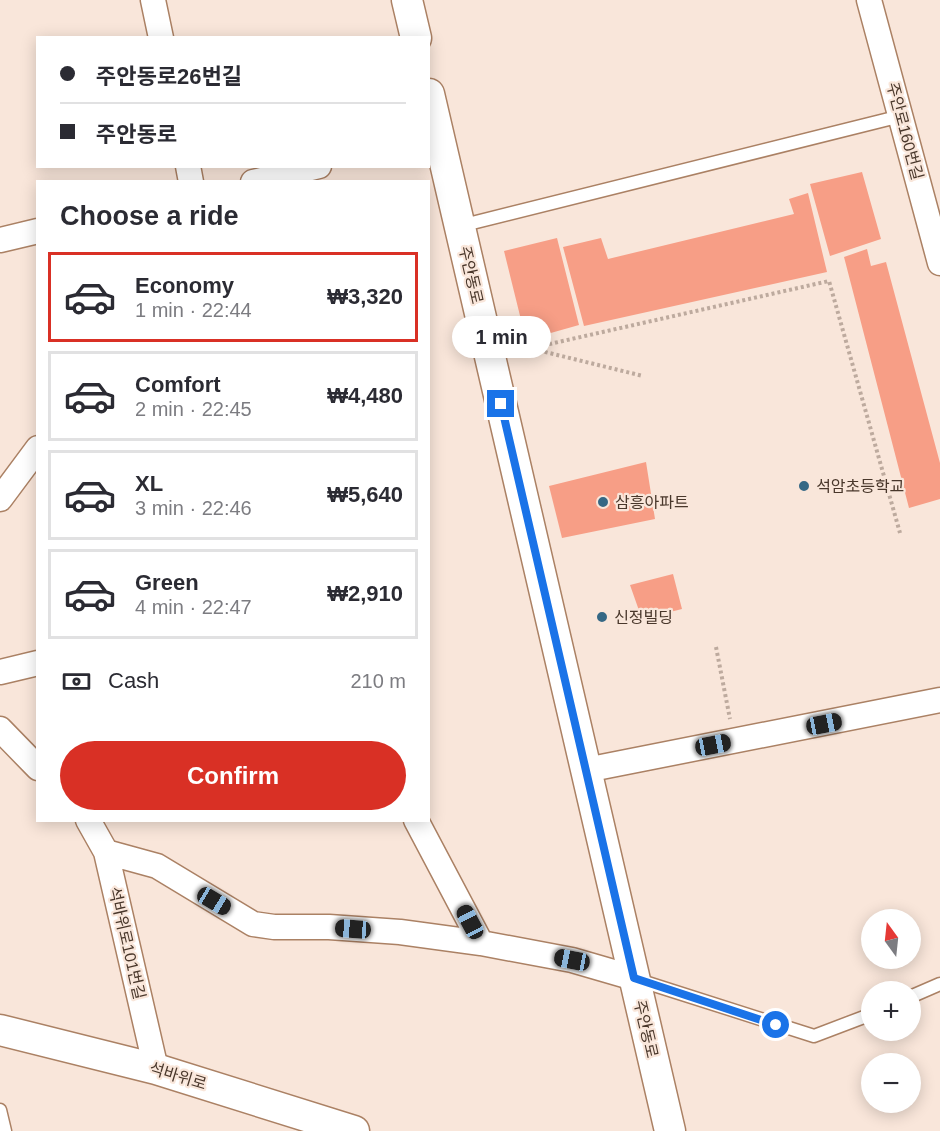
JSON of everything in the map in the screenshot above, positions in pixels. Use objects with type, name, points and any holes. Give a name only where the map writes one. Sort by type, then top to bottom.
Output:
[{"type":"street","points":[[153,0],[161,36]]},
{"type":"street","name":"주안로160번길","points":[[869,0],[940,263]]},
{"type":"street","points":[[412,1],[416,36]]},
{"type":"street","name":"주안동로","points":[[430,103],[434,140],[460,226],[670,1131]]},
{"type":"street","points":[[261,180],[311,168]]},
{"type":"street","points":[[0,240],[36,231]]},
{"type":"street","points":[[0,499],[36,451]]},
{"type":"street","points":[[0,672],[36,663]]},
{"type":"street","points":[[586,770],[940,700]]},
{"type":"street","points":[[0,729],[36,766]]},
{"type":"street","name":"석바위로101번길","points":[[88,822],[106,852],[156,1069]]},
{"type":"street","points":[[417,822],[481,943]]},
{"type":"street","points":[[106,852],[157,866],[253,924],[274,927],[329,927],[400,932],[481,943],[572,960],[634,978]]},
{"type":"street","name":"석바위로","points":[[0,1030],[156,1069],[354,1131]]},
{"type":"lane","name":"주안동로","points":[[460,226],[901,116]]},
{"type":"lane","points":[[634,978],[814,1036],[861,1018]]},
{"type":"lane","points":[[921,992],[940,984]]},
{"type":"lane","points":[[0,1110],[5,1131]]},
{"type":"path","points":[[490,358],[830,281],[900,533]]},
{"type":"path","points":[[532,348],[643,376]]},
{"type":"path","points":[[716,647],[734,741]]},
{"type":"building","points":[[862,172],[881,239],[830,256],[810,184]]},
{"type":"building","points":[[808,193],[827,272],[584,326],[563,247],[601,238],[608,259],[794,214],[789,199]]},
{"type":"building","points":[[557,238],[579,325],[526,340],[504,251]]},
{"type":"building","points":[[867,249],[871,266],[886,262],[940,463],[940,499],[909,508],[844,257]]},
{"type":"building","name":"삼흥아파트","points":[[646,462],[655,519],[562,538],[549,486]]},
{"type":"building","points":[[673,574],[682,609],[642,619],[630,585]]},
{"type":"place","name":"석암초등학교","points":[[804,486]]},
{"type":"place","name":"삼흥아파트","points":[[603,502]]},
{"type":"place","name":"신정빌딩","points":[[602,617]]},
{"type":"route","points":[[501,404],[634,978],[776,1025]]}]
